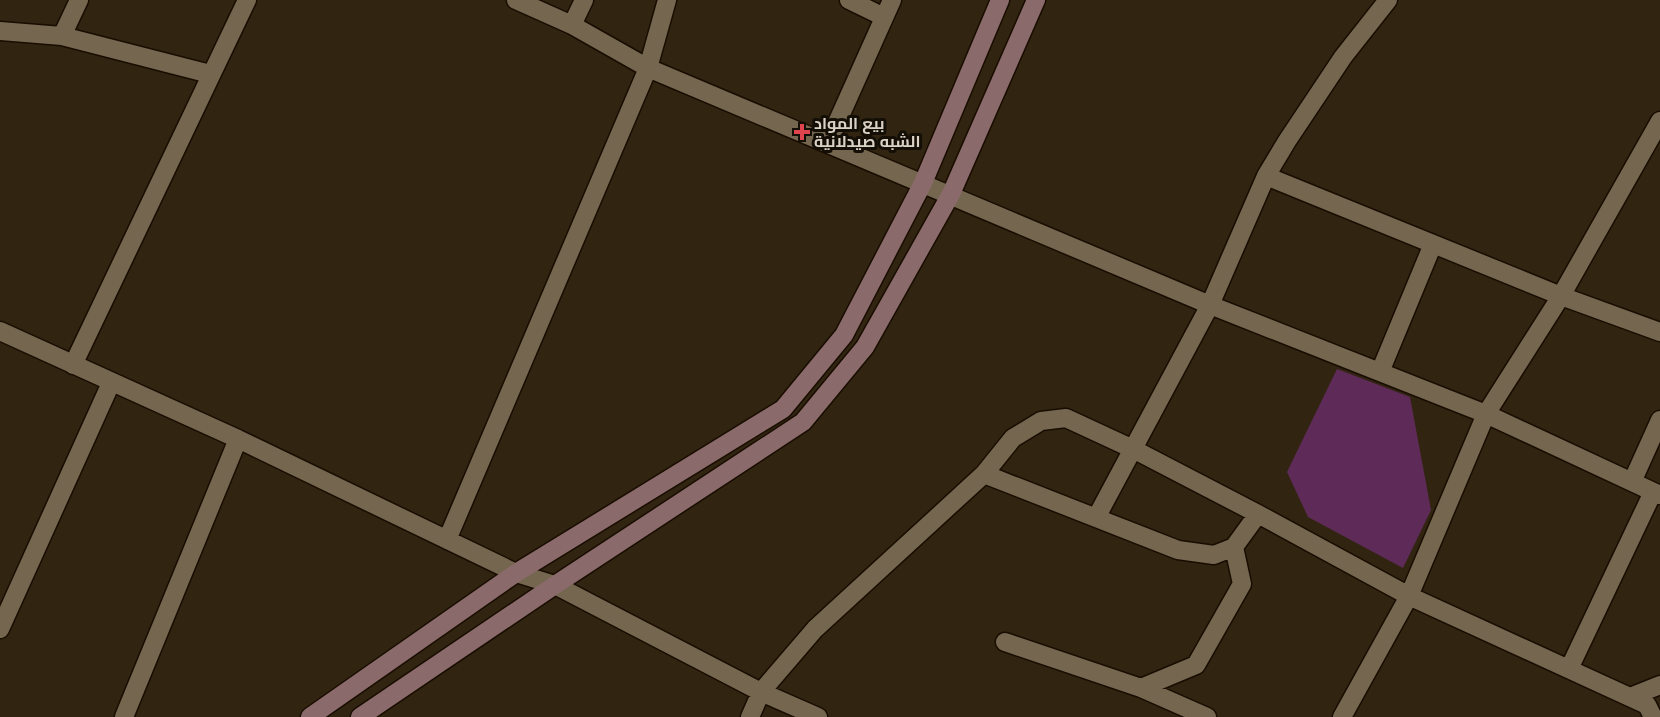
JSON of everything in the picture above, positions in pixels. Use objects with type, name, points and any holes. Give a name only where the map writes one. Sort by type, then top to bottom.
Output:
[{"type":"street","points":[[62,36],[79,0]]},
{"type":"street","points":[[73,365],[247,0]]},
{"type":"street","points":[[516,0],[572,26],[648,68],[1210,305],[1486,414],[1656,493],[1569,669]]},
{"type":"street","points":[[572,26],[584,0]]},
{"type":"street","points":[[447,540],[648,68],[667,0]]},
{"type":"street","points":[[849,0],[884,17]]},
{"type":"street","points":[[828,143],[892,0]]},
{"type":"street","points":[[310,717],[516,573],[783,409],[844,335],[923,183],[1000,0]]},
{"type":"street","points":[[360,717],[803,422],[865,347],[951,194],[1036,0]]},
{"type":"street","points":[[1096,518],[1210,305],[1266,176],[1343,57],[1388,0]]},
{"type":"street","points":[[0,31],[62,36],[210,74]]},
{"type":"street","points":[[1342,717],[1409,596],[1486,414],[1562,296],[1660,121]]},
{"type":"street","points":[[1266,176],[1562,296],[1660,332]]},
{"type":"street","points":[[1380,372],[1433,244]]},
{"type":"street","points":[[0,331],[238,440],[516,573],[555,585],[762,692],[818,717]]},
{"type":"street","points":[[0,629],[111,383]]},
{"type":"street","points":[[750,717],[762,692],[815,629],[984,474],[1013,438],[1041,421],[1066,418],[1133,449],[1409,596],[1647,705],[1653,717]]},
{"type":"street","points":[[1632,482],[1660,420]]},
{"type":"street","points":[[123,717],[238,440]]},
{"type":"street","points":[[984,474],[1178,550],[1214,555],[1234,547],[1258,514]]},
{"type":"street","points":[[1141,688],[1196,665],[1242,584],[1234,547]]},
{"type":"street","points":[[1005,642],[1141,688],[1207,717]]},
{"type":"street","points":[[1630,697],[1660,685]]},
{"type":"building","points":[[1337,369],[1410,397],[1431,510],[1403,568],[1308,517],[1287,472]]},
{"type":"place","name":"بيع المواد الشبه صيدلانية","points":[[802,132]]}]
